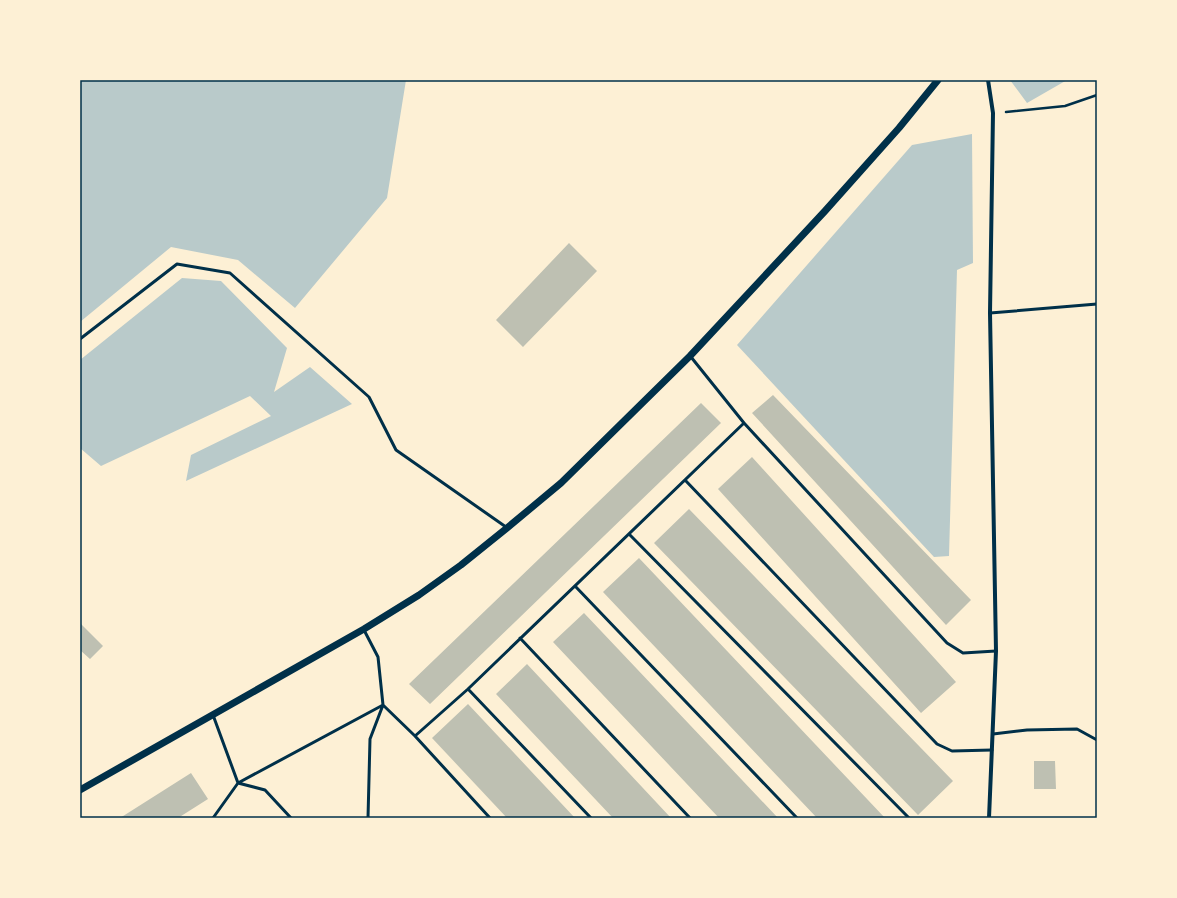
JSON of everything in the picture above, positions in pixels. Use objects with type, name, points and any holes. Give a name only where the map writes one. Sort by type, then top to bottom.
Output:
[{"type":"street","points":[[80,790],[364,629],[419,595],[461,565],[508,528],[562,483],[690,356],[830,206],[899,128],[938,80]]},
{"type":"street","points":[[988,80],[993,113],[990,313],[996,651],[989,818]]},
{"type":"lane","points":[[80,339],[177,264],[230,273],[369,397],[396,450],[508,528]]},
{"type":"lane","points":[[990,313],[1097,304]]},
{"type":"lane","points":[[690,356],[744,423],[947,643],[963,653],[996,651]]},
{"type":"lane","points":[[415,736],[468,689],[744,423]]},
{"type":"lane","points":[[685,480],[937,744],[952,751],[992,750]]},
{"type":"lane","points":[[629,534],[909,818]]},
{"type":"lane","points":[[575,586],[797,818]]},
{"type":"lane","points":[[364,629],[378,657],[383,705],[370,739],[368,818]]},
{"type":"lane","points":[[520,638],[690,818]]},
{"type":"lane","points":[[468,689],[591,818]]},
{"type":"lane","points":[[383,705],[415,736],[490,818]]},
{"type":"lane","points":[[213,818],[238,782],[383,705]]},
{"type":"lane","points":[[213,715],[238,782]]},
{"type":"lane","points":[[993,734],[1027,730],[1077,729],[1097,740]]},
{"type":"lane","points":[[238,782],[265,790],[291,818]]},
{"type":"path","points":[[993,113],[1065,106],[1097,95]]},
{"type":"shaded area","points":[[80,80],[406,80],[387,198],[295,308],[238,260],[171,247],[80,322]]},
{"type":"shaded area","points":[[1010,80],[1067,80],[1027,103]]},
{"type":"shaded area","points":[[972,134],[973,263],[957,270],[949,556],[934,557],[737,345],[912,145]]},
{"type":"shaded area","points":[[182,278],[221,281],[287,348],[274,392],[310,367],[352,404],[186,481],[191,455],[271,416],[250,396],[101,466],[80,448],[80,360]]},
{"type":"building","points":[[569,243],[597,271],[523,347],[496,320]]},
{"type":"building","points":[[773,395],[971,600],[946,625],[752,413]]},
{"type":"building","points":[[701,403],[721,423],[430,704],[409,684]]},
{"type":"building","points":[[752,457],[956,682],[921,713],[718,489]]},
{"type":"building","points":[[689,509],[953,781],[918,815],[654,543]]},
{"type":"building","points":[[639,558],[885,818],[817,818],[603,592]]},
{"type":"building","points":[[584,613],[778,818],[719,818],[553,642]]},
{"type":"building","points":[[80,623],[103,646],[90,659],[80,650]]},
{"type":"building","points":[[527,664],[671,818],[613,818],[496,694]]},
{"type":"building","points":[[468,704],[575,818],[507,818],[432,738]]},
{"type":"building","points":[[1034,761],[1055,761],[1056,789],[1034,789]]},
{"type":"building","points":[[191,773],[208,799],[178,818],[120,818]]}]
